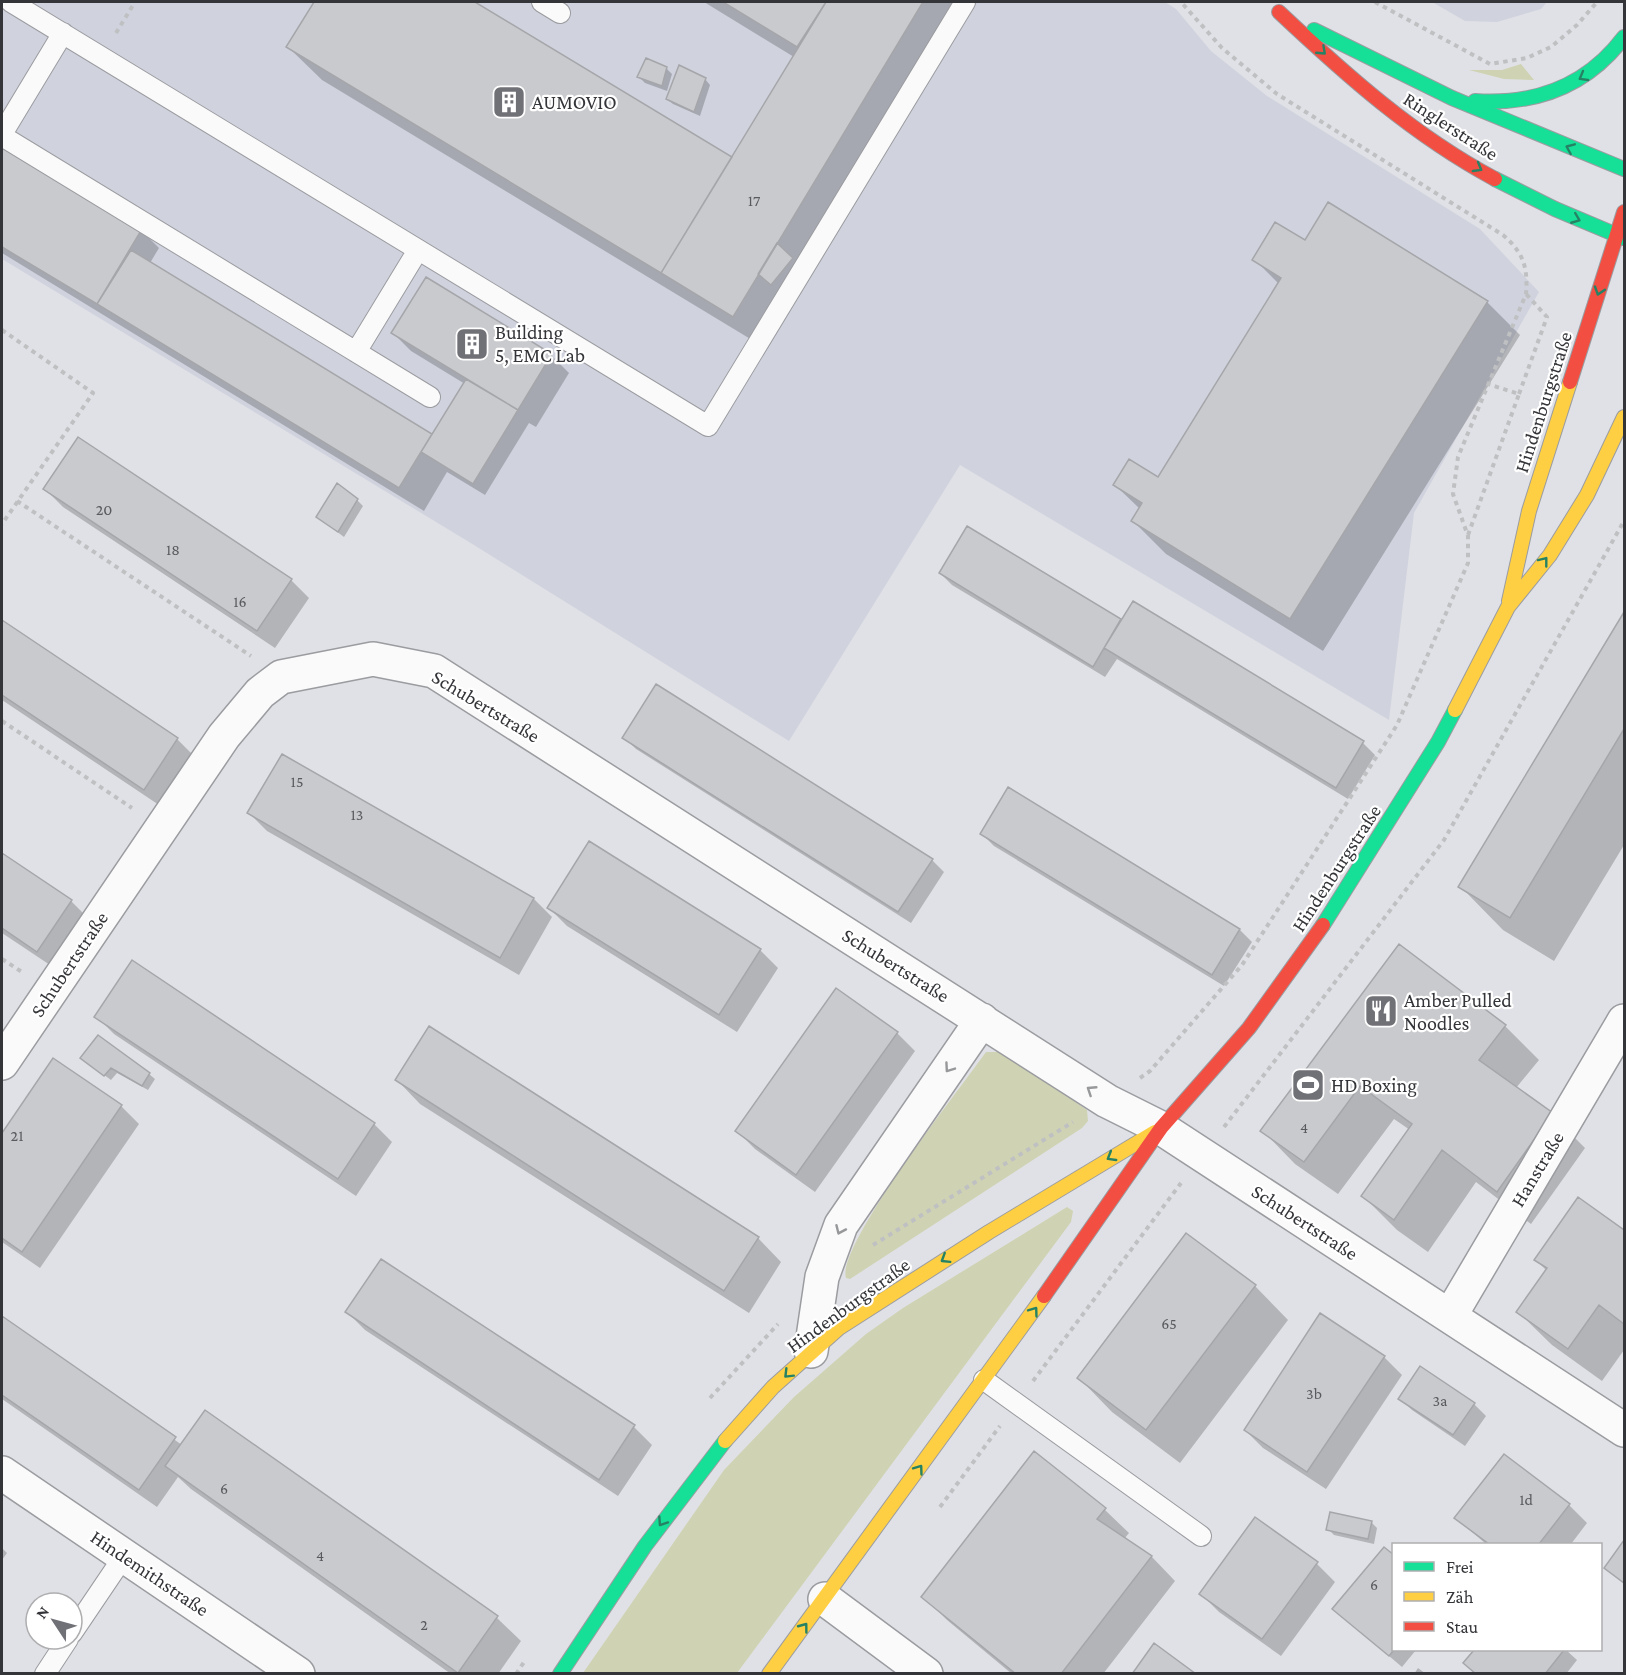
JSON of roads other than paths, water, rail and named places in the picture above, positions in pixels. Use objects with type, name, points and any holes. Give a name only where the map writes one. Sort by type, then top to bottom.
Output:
[{"type":"main road","name":"Ringlerstraße","points":[[1276,5],[1452,98],[1624,169]]},
{"type":"main road","name":"Ringlerstraße","points":[[1276,5],[1364,90],[1436,143],[1537,201],[1621,236]]},
{"type":"main road","points":[[1452,98],[1494,104],[1525,101],[1545,94],[1601,66],[1624,37]]},
{"type":"main road","name":"Hindenburgstraße","points":[[1508,607],[1528,511],[1621,236],[1624,212]]},
{"type":"main road","name":"Hindenburgstraße","points":[[769,1674],[1087,1239],[1161,1128],[1190,1099],[1249,1028],[1362,867],[1438,742],[1508,607],[1550,555],[1587,495],[1624,417]]},
{"type":"main road","name":"Hindenburgstraße","points":[[560,1674],[685,1489],[742,1421],[811,1351],[914,1279],[1030,1205],[1161,1128]]},
{"type":"street","name":"Schubertstraße","points":[[2,1063],[224,736],[261,693],[281,677],[373,659],[434,671],[1107,1101],[1161,1128],[1624,1430]]},
{"type":"street","points":[[811,1351],[822,1277],[842,1225],[982,1020]]},
{"type":"street","name":"Hanstraße","points":[[1450,1316],[1624,1021]]},
{"type":"street","name":"Hindemithstraße","points":[[2,1473],[297,1674]]},
{"type":"street","points":[[825,1599],[926,1674]]},
{"type":"lane","points":[[11,2],[708,426],[965,2]]},
{"type":"lane","points":[[542,2],[560,13]]},
{"type":"lane","points":[[63,33],[2,135],[430,397]]},
{"type":"lane","points":[[356,352],[418,250]]},
{"type":"lane","points":[[984,1380],[1201,1536]]},
{"type":"lane","points":[[84,1615],[124,1556]]},
{"type":"lane","points":[[45,1674],[60,1651]]},
{"type":"place","name":"AUMOVIO","points":[[509,102]]},
{"type":"place","name":"Building 5, EMC Lab","points":[[472,344]]},
{"type":"place","name":"Amber Pulled Noodles","points":[[1381,1011]]},
{"type":"place","name":"HD Boxing","points":[[1308,1085]]}]
